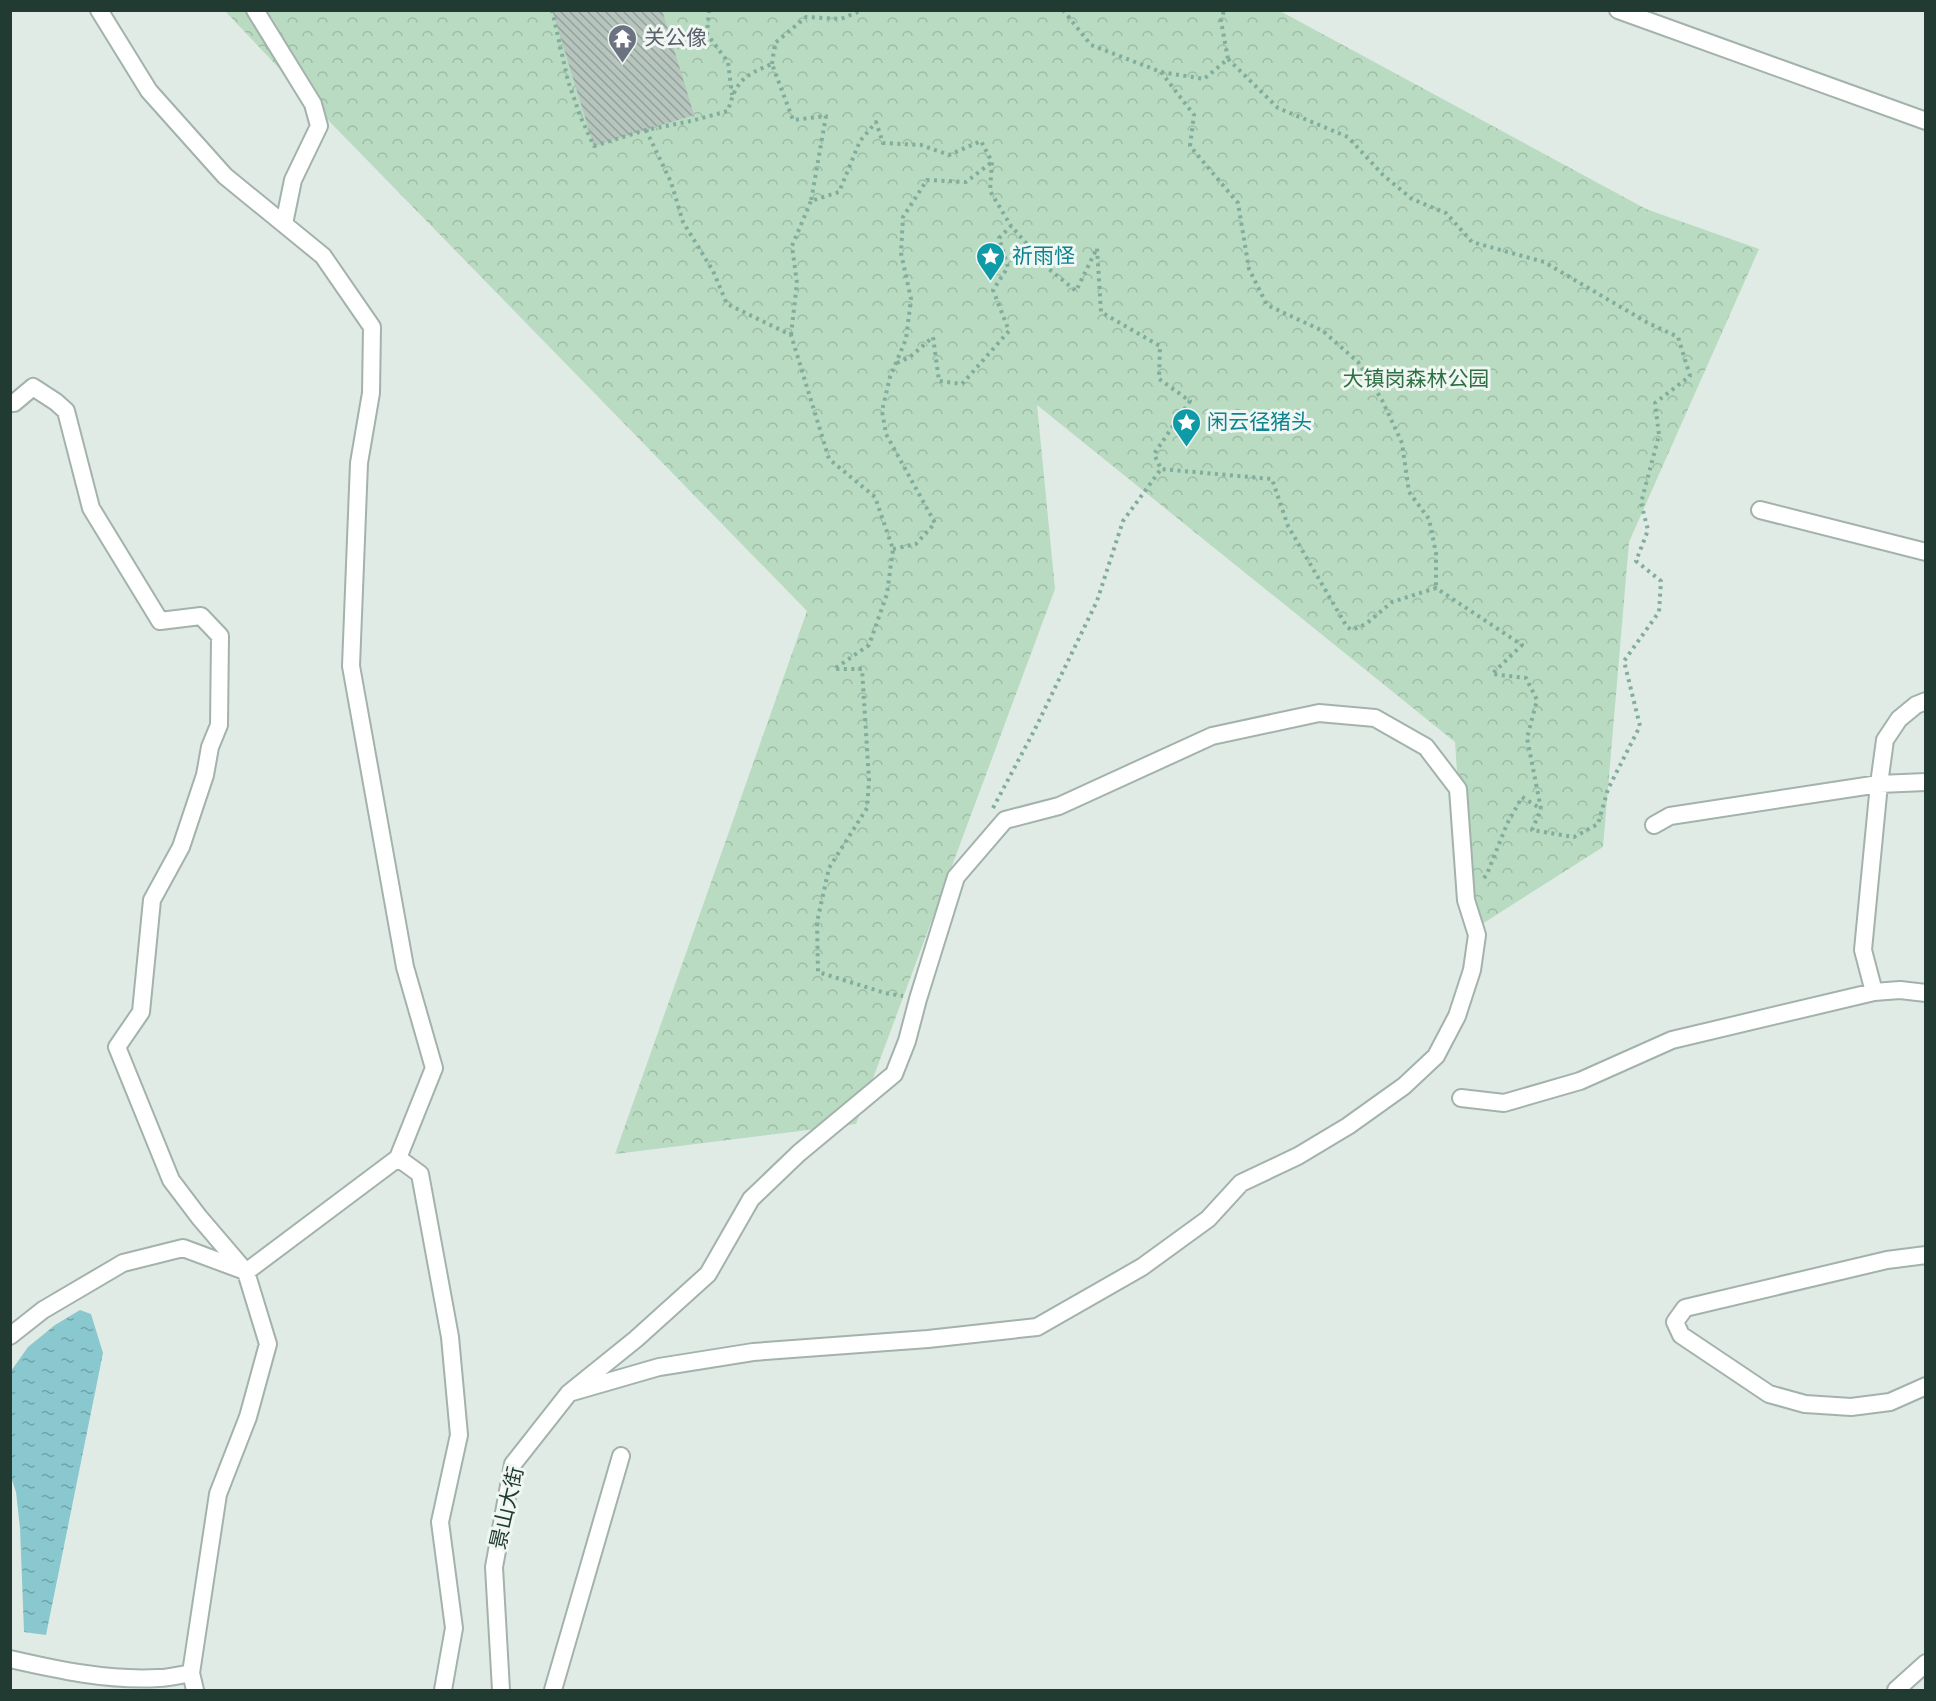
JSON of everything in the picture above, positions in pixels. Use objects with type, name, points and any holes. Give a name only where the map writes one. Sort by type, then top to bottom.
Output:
[{"type":"street","points":[[99,10],[148,91],[225,176],[323,256],[372,327],[371,393],[359,463],[351,666],[405,967],[434,1068],[398,1158],[246,1272]]},
{"type":"street","points":[[255,10],[313,104],[319,126],[293,180],[284,224]]},
{"type":"street","points":[[1618,10],[1926,121]]},
{"type":"street","points":[[10,404],[33,387],[66,411],[91,508],[160,621],[201,616],[220,636],[219,725],[210,747],[204,776],[180,848],[152,900],[141,1012],[117,1047],[171,1180],[246,1272],[268,1344],[249,1417],[218,1494],[191,1673],[195,1690]]},
{"type":"street","points":[[1760,510],[1926,552]]},
{"type":"street","points":[[1874,992],[1863,950],[1885,740],[1899,719],[1916,705],[1926,701]]},
{"type":"street","name":"景山大街","points":[[501,1690],[494,1567],[513,1464],[569,1393],[636,1339],[708,1274],[751,1199],[799,1154],[894,1074],[907,1041],[956,877],[1005,820],[1059,807],[1212,736],[1258,728],[1319,713],[1375,718],[1426,747],[1458,789],[1466,900],[1477,935],[1472,970],[1457,1016],[1436,1056],[1404,1086],[1348,1126],[1298,1156],[1241,1183],[1208,1220],[1142,1267],[1038,1327],[928,1339],[753,1352],[659,1367],[569,1393]]},
{"type":"street","points":[[1654,825],[1670,816],[1879,784],[1926,782]]},
{"type":"street","points":[[1461,1098],[1504,1104],[1580,1081],[1672,1040],[1874,992],[1900,990],[1926,993]]},
{"type":"street","points":[[398,1158],[420,1174],[450,1337],[459,1435],[440,1522],[454,1628],[443,1690]]},
{"type":"street","points":[[10,1336],[43,1310],[123,1263],[183,1248],[246,1272]]},
{"type":"street","points":[[1926,1255],[1887,1260],[1685,1308],[1675,1322],[1681,1335],[1769,1394],[1805,1404],[1851,1407],[1890,1402],[1926,1386]]},
{"type":"street","points":[[553,1690],[621,1456]]},
{"type":"street","points":[[10,1659],[45,1668],[118,1678],[160,1678],[191,1673]]},
{"type":"street","points":[[1896,1690],[1924,1667]]},
{"type":"path","points":[[552,10],[568,81],[594,146],[646,130],[728,111],[732,95],[728,62],[707,34],[709,10]]},
{"type":"path","points":[[862,10],[842,19],[806,17],[775,43],[772,64],[793,120],[826,116],[811,201],[792,246],[797,283],[791,334],[829,459],[875,496],[893,549],[886,594],[869,645],[834,669],[862,669],[869,780],[867,808],[829,868],[817,922],[818,972],[885,993]]},
{"type":"path","points":[[1063,10],[1091,45],[1161,72],[1204,79],[1228,59]]},
{"type":"path","points":[[1224,10],[1221,21],[1228,59],[1278,108],[1348,137],[1383,175],[1412,199],[1446,213],[1472,242],[1544,262],[1648,323],[1678,337],[1690,376],[1655,403],[1659,435],[1641,503],[1648,530],[1636,561],[1661,581],[1659,612],[1624,661],[1640,726],[1608,789],[1598,824],[1574,837],[1532,830],[1541,809],[1527,738],[1537,700],[1526,678],[1492,674],[1522,645],[1436,588]]},
{"type":"path","points":[[732,95],[746,75],[772,64]]},
{"type":"path","points":[[1161,72],[1194,114],[1190,146],[1238,203],[1249,269],[1267,305],[1323,331],[1358,362],[1382,400],[1402,443],[1409,492],[1429,519],[1436,553],[1436,588]]},
{"type":"path","points":[[811,201],[839,192],[860,141],[876,122],[883,143],[921,145],[949,155],[981,141],[992,162],[990,191],[1011,226],[1049,269],[1076,291],[1096,248],[1101,312],[1160,346],[1159,380],[1190,401],[1154,454],[1161,469]]},
{"type":"path","points":[[646,130],[671,182],[684,222],[712,271],[727,304],[791,334]]},
{"type":"path","points":[[893,549],[915,544],[935,524],[886,434],[882,411],[890,377],[906,339],[911,299],[901,253],[903,217],[927,180],[966,182],[992,162]]},
{"type":"path","points":[[896,363],[910,357],[933,337],[939,381],[962,384],[1009,331],[993,290],[1008,267],[999,238],[1011,226]]},
{"type":"path","points":[[1161,469],[1272,479],[1288,526],[1347,627],[1352,630],[1366,624],[1392,602],[1436,588]]},
{"type":"path","points":[[989,814],[1039,720],[1097,601],[1123,521],[1161,469]]},
{"type":"path","points":[[1466,900],[1487,874],[1507,824],[1522,796],[1541,809]]},
{"type":"green space","name":"大镇岗森林公园","points":[[225,11],[1280,11],[1646,209],[1759,249],[1629,542],[1603,847],[1468,933],[1455,742],[1037,405],[1055,589],[856,1124],[615,1154],[807,611],[328,120]]},
{"type":"water","points":[[80,1310],[91,1314],[103,1353],[46,1635],[24,1632],[20,1528],[16,1492],[10,1474],[11,1371],[28,1347],[55,1325]]},
{"type":"building","name":"关公像","points":[[552,10],[662,10],[694,115],[594,146]]},
{"type":"place","name":"关公像","points":[[623,64]]},
{"type":"place","name":"祈雨怪","points":[[991,282]]},
{"type":"place","name":"闲云径猪头","points":[[1186,448]]}]
